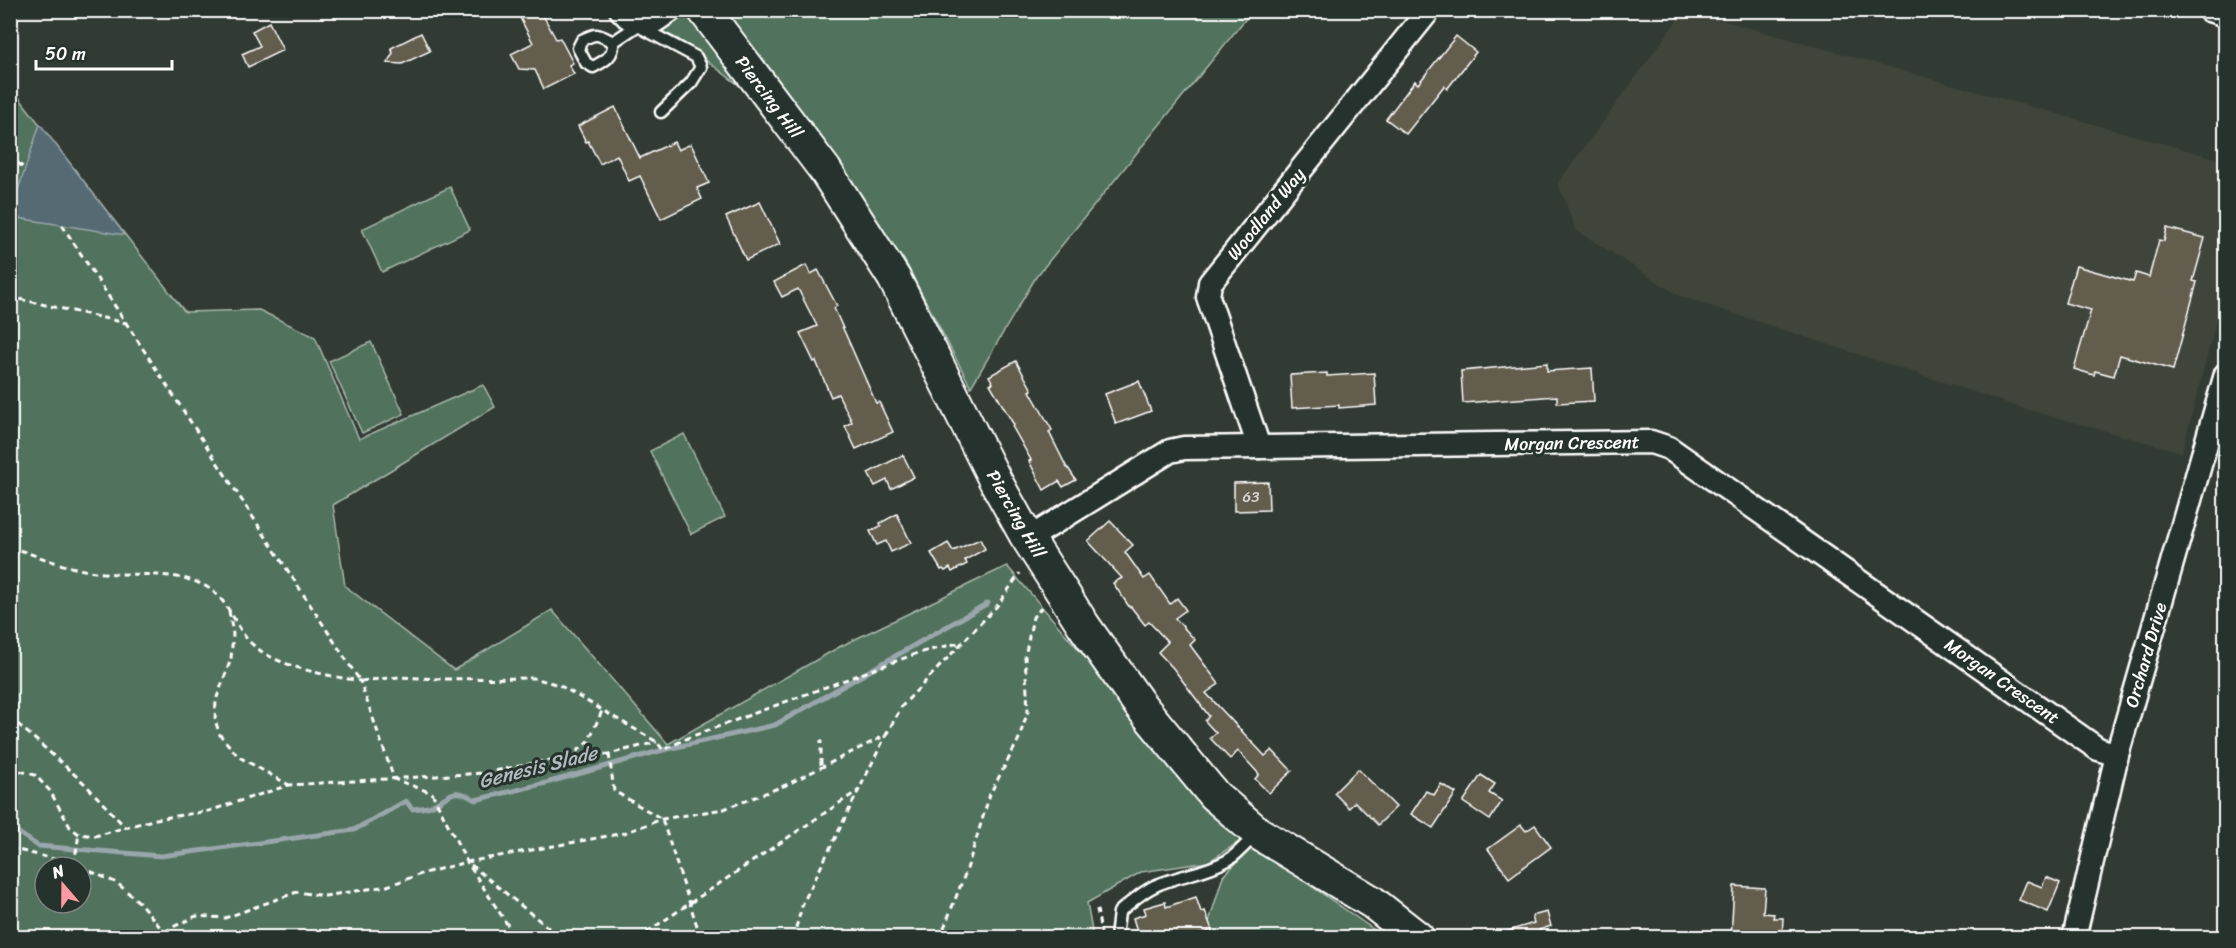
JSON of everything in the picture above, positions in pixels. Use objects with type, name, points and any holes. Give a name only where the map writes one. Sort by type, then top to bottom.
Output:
[{"type":"street","points":[[635,19],[655,21],[671,10]]},
{"type":"street","name":"Piercing Hill","points":[[704,10],[825,170],[894,278],[996,482],[1084,626],[1140,705],[1214,795],[1258,833],[1372,902],[1418,938]]},
{"type":"street","name":"Woodland Way","points":[[1260,447],[1208,297],[1210,283],[1429,10]]},
{"type":"street","points":[[2209,10],[2226,15]]},
{"type":"street","name":"Orchard Drive","points":[[2074,938],[2117,755],[2226,374]]},
{"type":"street","name":"Morgan Crescent","points":[[1035,549],[1170,451],[1184,448],[1651,442],[1669,448],[2093,745],[2117,755]]},
{"type":"lane","points":[[613,42],[635,19],[696,57],[701,68],[691,83],[661,112]]},
{"type":"lane","points":[[1116,938],[1119,912],[1128,905],[1154,886],[1205,871],[1230,859],[1258,833]]},
{"type":"path","points":[[10,156],[25,169]]},
{"type":"path","points":[[62,225],[360,681],[394,779]]},
{"type":"path","points":[[10,297],[126,323]]},
{"type":"path","points":[[10,547],[89,572],[189,578],[206,585],[228,606],[245,636],[261,652],[316,674],[360,681],[399,677],[441,680],[534,678],[559,685],[657,742],[663,750],[690,737],[918,653],[963,642]]},
{"type":"path","points":[[793,938],[803,903],[902,706],[998,606],[1035,549]]},
{"type":"path","points":[[940,938],[967,869],[990,794],[1018,741],[1028,711],[1025,657],[1033,617],[1047,601]]},
{"type":"path","points":[[228,606],[233,634],[231,659],[216,700],[215,720],[220,735],[239,757],[289,785]]},
{"type":"path","points":[[571,756],[588,742],[603,710]]},
{"type":"path","points":[[10,717],[86,784],[126,828]]},
{"type":"path","points":[[156,938],[195,916],[225,918],[297,892],[325,896],[387,886],[424,873],[467,862],[624,833],[662,819],[724,809],[786,785],[886,735]]},
{"type":"path","points":[[821,740],[821,766]]},
{"type":"path","points":[[10,768],[35,775],[50,791],[70,827],[79,834],[94,836],[156,819],[209,811],[289,785],[484,773],[571,756],[609,754],[657,742]]},
{"type":"path","points":[[609,754],[614,791],[662,819],[701,938]]},
{"type":"path","points":[[394,779],[432,793],[467,862],[516,938]]},
{"type":"path","points":[[638,938],[859,790]]},
{"type":"path","points":[[76,855],[79,834]]},
{"type":"path","points":[[10,848],[38,855]]},
{"type":"path","points":[[467,862],[561,938]]},
{"type":"path","points":[[93,872],[117,883],[139,902],[165,933],[180,938]]},
{"type":"path","points":[[1097,909],[1102,938]]},
{"type":"shaded area","points":[[1685,10],[2225,161],[2225,287],[2182,452],[2025,409],[1680,296],[1576,230],[1558,183]]},
{"type":"green space","points":[[624,10],[1252,11],[1036,277],[971,387],[903,258],[895,264],[757,99],[678,39],[623,13]]},
{"type":"green space","points":[[10,86],[185,312],[259,310],[315,337],[359,439],[483,385],[495,407],[333,505],[345,586],[454,670],[552,610],[668,744],[841,646],[1007,566],[1242,840],[1208,862],[1141,872],[1087,903],[1093,937],[11,937]]},
{"type":"green space","points":[[450,187],[470,230],[382,272],[362,229]]},
{"type":"green space","points":[[371,342],[404,414],[362,433],[329,361]]},
{"type":"green space","points":[[684,434],[725,517],[691,534],[650,451]]},
{"type":"green space","points":[[1254,846],[1384,937],[1204,938],[1223,876]]},
{"type":"water","points":[[40,124],[125,235],[11,217]]},
{"type":"building","points":[[516,10],[540,10],[556,39],[560,38],[573,63],[569,65],[574,74],[544,89],[535,70],[519,69],[511,54],[533,43]]},
{"type":"building","points":[[269,22],[283,50],[248,67],[242,54],[260,46],[252,31]]},
{"type":"building","points":[[421,33],[430,51],[402,64],[387,63],[393,53],[391,48]]},
{"type":"building","points":[[1456,36],[1476,52],[1447,89],[1444,86],[1406,134],[1386,119],[1415,81],[1418,84]]},
{"type":"building","points":[[615,107],[640,158],[674,142],[678,150],[691,144],[709,183],[697,188],[702,199],[661,219],[640,176],[629,181],[617,155],[600,164],[578,126]]},
{"type":"building","points":[[760,202],[780,244],[746,260],[726,217]]},
{"type":"building","points":[[2167,228],[2205,238],[2193,281],[2197,282],[2173,370],[2120,355],[2114,376],[2095,371],[2094,375],[2074,369],[2091,310],[2065,303],[2076,266],[2133,282],[2136,273],[2149,277],[2159,240],[2164,241]]},
{"type":"building","points":[[806,265],[811,274],[818,270],[837,306],[834,308],[876,403],[879,402],[893,432],[856,449],[845,426],[852,422],[838,394],[831,397],[816,361],[814,362],[800,333],[817,326],[798,289],[782,297],[774,282]]},
{"type":"building","points":[[1016,361],[1052,430],[1049,432],[1067,468],[1076,480],[1063,487],[1059,481],[1044,490],[1012,426],[1014,425],[990,384],[993,383],[989,376]]},
{"type":"building","points":[[1547,363],[1547,371],[1592,368],[1594,401],[1557,403],[1557,396],[1463,403],[1461,371]]},
{"type":"building","points":[[1327,373],[1327,376],[1374,373],[1376,405],[1292,408],[1290,375]]},
{"type":"building","points":[[1139,381],[1151,411],[1116,424],[1105,394]]},
{"type":"building","points":[[903,455],[914,477],[891,489],[887,480],[875,486],[868,473]]},
{"type":"building","points":[[1268,482],[1269,510],[1234,511],[1234,483]]},
{"type":"building","points":[[897,514],[911,543],[891,552],[886,541],[877,545],[870,531]]},
{"type":"building","points":[[1110,521],[1133,545],[1125,552],[1144,579],[1150,575],[1170,604],[1177,598],[1186,610],[1175,618],[1195,640],[1190,645],[1219,684],[1206,693],[1265,756],[1272,750],[1292,771],[1269,793],[1255,779],[1259,774],[1238,751],[1230,759],[1210,738],[1216,733],[1205,721],[1209,716],[1158,652],[1168,642],[1149,622],[1145,625],[1130,608],[1113,583],[1122,578],[1088,541]]},
{"type":"building","points":[[980,539],[985,549],[965,560],[967,564],[952,572],[950,568],[945,571],[941,570],[931,553],[948,543],[953,551]]},
{"type":"building","points":[[1358,769],[1396,807],[1378,825],[1355,802],[1349,808],[1334,793]]},
{"type":"building","points":[[1481,775],[1495,784],[1489,793],[1502,801],[1490,820],[1463,802]]},
{"type":"building","points":[[1441,784],[1456,793],[1433,828],[1411,814],[1426,791],[1434,795]]},
{"type":"building","points":[[1521,825],[1526,831],[1535,825],[1551,847],[1509,878],[1488,849]]},
{"type":"building","points":[[2046,877],[2060,883],[2048,912],[2019,900],[2027,881],[2042,887]]},
{"type":"building","points":[[1734,886],[1765,888],[1763,913],[1774,914],[1773,918],[1783,918],[1782,938],[1731,938]]},
{"type":"building","points":[[1196,897],[1201,912],[1205,911],[1212,930],[1189,938],[1139,938],[1133,918],[1146,914],[1144,908],[1165,902],[1166,907]]},
{"type":"building","points":[[1547,912],[1551,926],[1539,930],[1541,938],[1498,938],[1498,934],[1534,923],[1532,916]]},
{"type":"waterway","name":"Genesis Slade","points":[[10,827],[38,846],[161,856],[354,830],[406,801],[412,809],[431,806],[456,793],[467,795],[475,800],[546,783],[663,750],[775,725],[988,603]]}]
